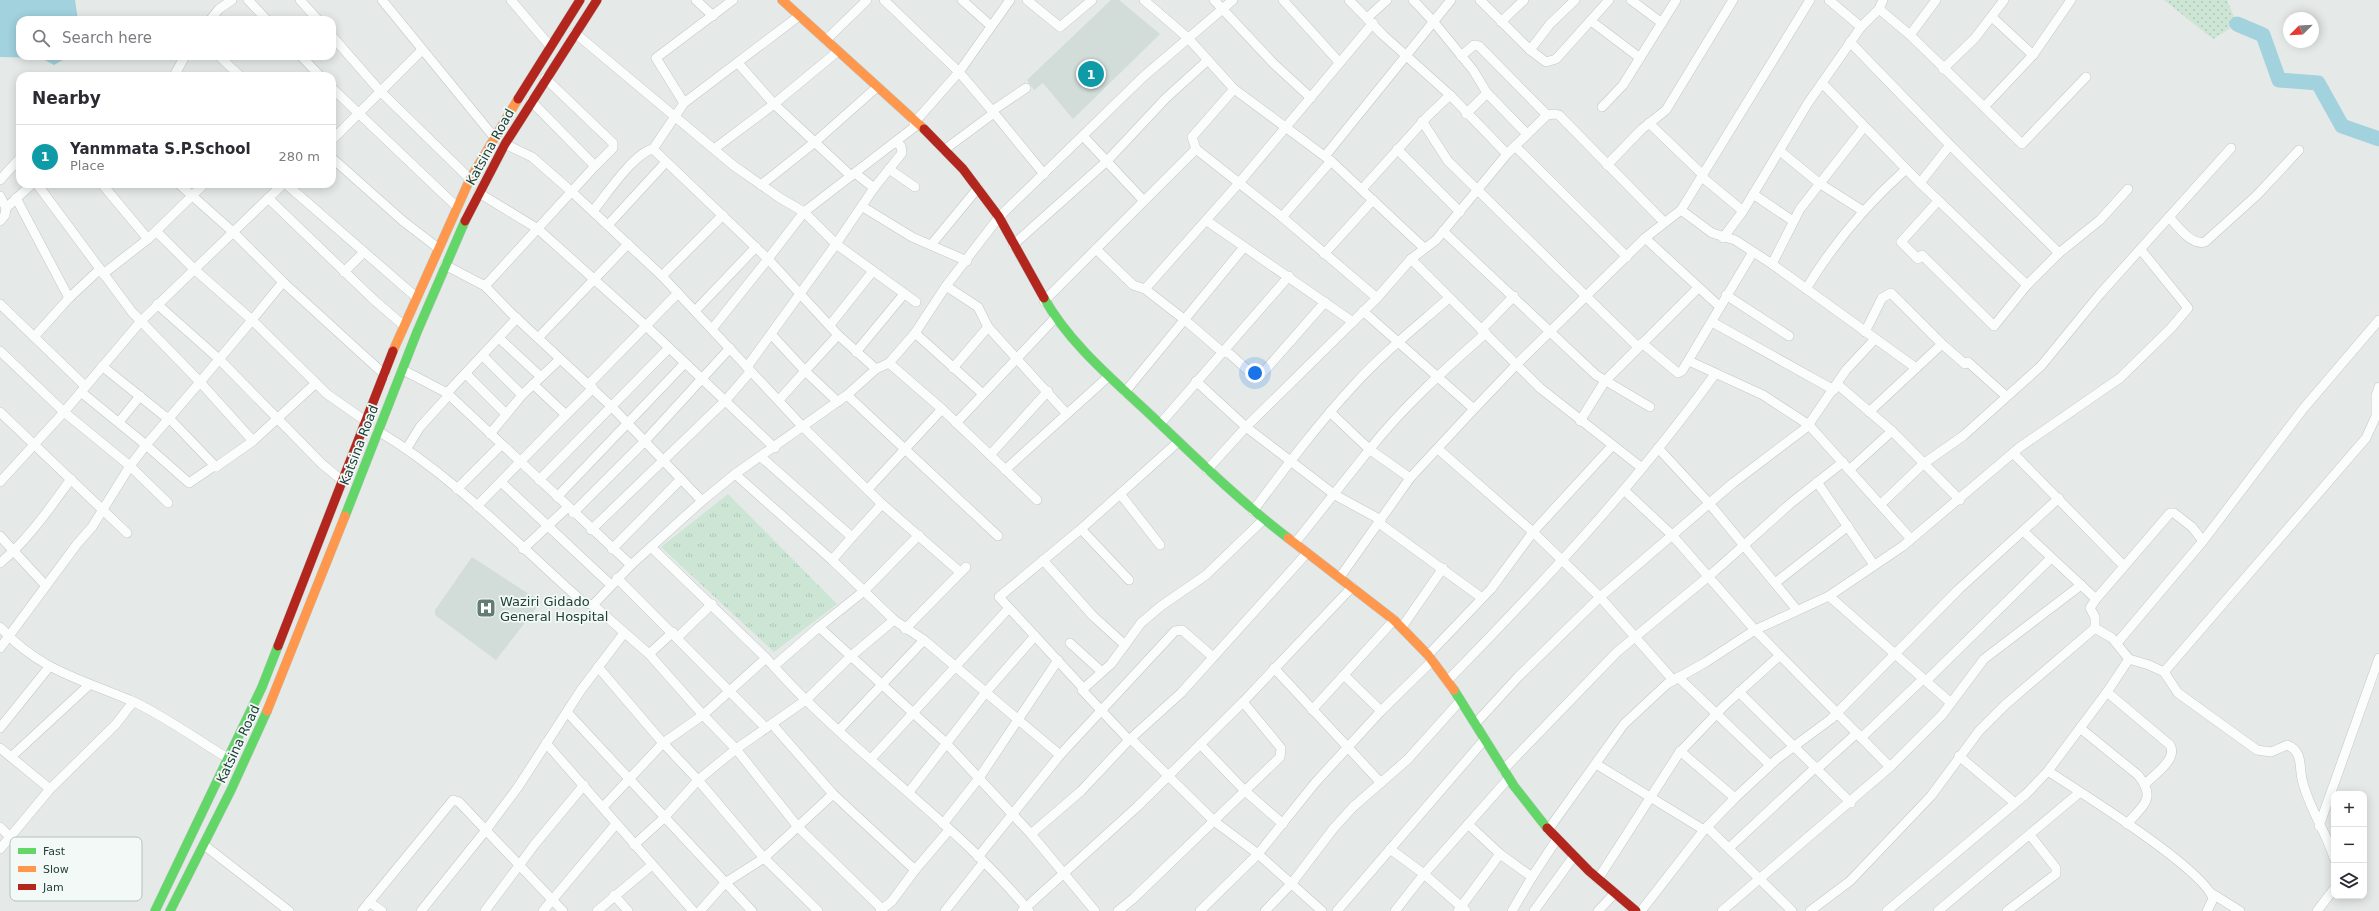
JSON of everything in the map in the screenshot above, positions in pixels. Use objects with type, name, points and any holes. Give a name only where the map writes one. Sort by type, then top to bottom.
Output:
[{"type":"main road","name":"Katsina Road","points":[[155,911],[229,759],[267,673],[344,482],[403,325],[470,179],[494,137],[580,0]]},
{"type":"main road","name":"Katsina Road","points":[[170,911],[204,845],[273,698],[445,265],[479,193],[505,144],[545,78],[597,0]]},
{"type":"main road","points":[[782,0],[944,150],[978,188],[999,217],[1044,301],[1055,318],[1109,376],[1253,512],[1402,627],[1430,658],[1447,681],[1508,779],[1548,830],[1598,879],[1636,911]]},
{"type":"street","points":[[213,16],[219,9],[232,0]]},
{"type":"street","points":[[248,0],[262,16]]},
{"type":"street","points":[[300,0],[314,16]]},
{"type":"street","points":[[511,0],[550,46]]},
{"type":"street","points":[[696,0],[712,16]]},
{"type":"street","points":[[684,103],[656,58],[733,0]]},
{"type":"street","points":[[826,40],[867,0]]},
{"type":"street","points":[[884,0],[959,72],[1044,174]]},
{"type":"street","points":[[962,0],[991,26]]},
{"type":"street","points":[[712,328],[768,260],[804,212],[916,124],[959,72],[1010,0]]},
{"type":"street","points":[[1027,0],[1060,27],[1092,0]]},
{"type":"street","points":[[1144,0],[1188,38],[1234,89],[1328,158],[1424,248]]},
{"type":"street","points":[[1214,0],[1271,61],[1311,98]]},
{"type":"street","points":[[593,605],[630,565],[702,501],[735,474],[775,448],[838,402],[876,369],[889,364],[915,333],[946,286],[999,217],[1084,137],[1143,77],[1233,0]]},
{"type":"street","points":[[1283,0],[1339,62]]},
{"type":"street","points":[[1349,0],[1450,95],[1466,114],[1507,154]]},
{"type":"street","points":[[1145,289],[1286,128],[1387,0]]},
{"type":"street","points":[[1413,0],[1434,21],[1461,56],[1474,70],[1487,93],[1526,133]]},
{"type":"street","points":[[1282,217],[1406,55],[1451,0]]},
{"type":"street","points":[[1480,0],[1530,50],[1546,62],[1552,62],[1556,59],[1592,21],[1609,0]]},
{"type":"street","points":[[1502,22],[1524,0]]},
{"type":"street","points":[[1530,50],[1550,24],[1575,0]]},
{"type":"street","points":[[1631,0],[1662,23]]},
{"type":"street","points":[[1602,107],[1623,85],[1676,0]]},
{"type":"street","points":[[1608,165],[1649,123],[1666,110],[1732,0]]},
{"type":"street","points":[[1340,578],[1410,478],[1474,409],[1550,331],[1588,296],[1645,238],[1681,210],[1810,0]]},
{"type":"street","points":[[1830,0],[1861,27]]},
{"type":"street","points":[[1723,238],[1743,211],[1850,42],[1861,27],[1879,9],[1883,0]]},
{"type":"street","points":[[1910,34],[1936,0]]},
{"type":"street","points":[[1943,68],[1975,38],[2004,0]]},
{"type":"street","points":[[384,1],[422,51],[494,137]]},
{"type":"street","points":[[1984,107],[2033,55],[2068,1]]},
{"type":"street","points":[[1879,9],[1910,34],[2022,144],[2086,76]]},
{"type":"street","points":[[593,211],[635,161],[647,150],[653,149],[684,103],[799,16]]},
{"type":"street","points":[[1992,17],[2033,55]]},
{"type":"street","points":[[1592,21],[1640,58]]},
{"type":"street","points":[[575,33],[760,185],[804,212],[836,244],[916,302]]},
{"type":"street","points":[[336,41],[380,91],[470,179]]},
{"type":"street","points":[[1850,42],[1950,145],[2060,253]]},
{"type":"street","points":[[1461,56],[1474,45],[1479,46],[1546,115]]},
{"type":"street","points":[[336,136],[357,113],[422,51]]},
{"type":"street","points":[[714,148],[774,104],[837,52]]},
{"type":"street","points":[[176,72],[183,60]]},
{"type":"street","points":[[223,60],[236,72]]},
{"type":"street","points":[[304,60],[316,72]]},
{"type":"street","points":[[1013,245],[1107,161],[1166,98],[1208,60]]},
{"type":"street","points":[[738,63],[774,104],[815,142],[853,174],[874,188]]},
{"type":"street","points":[[485,286],[613,148],[614,143],[545,78]]},
{"type":"street","points":[[1822,84],[1905,170],[2027,285]]},
{"type":"street","points":[[760,185],[815,142],[876,88]]},
{"type":"street","points":[[944,150],[1026,88]]},
{"type":"street","points":[[1234,89],[1192,137],[1196,149],[1282,217],[1376,298]]},
{"type":"street","points":[[336,92],[457,207]]},
{"type":"street","points":[[1466,114],[1487,93]]},
{"type":"street","points":[[1362,189],[1422,121],[1450,95]]},
{"type":"street","points":[[531,101],[595,166]]},
{"type":"street","points":[[1207,470],[1246,427],[1353,322],[1411,260],[1424,248],[1436,240],[1479,190],[1507,154],[1526,133],[1546,115],[1559,115],[1664,222]]},
{"type":"street","points":[[1422,121],[1448,160],[1640,345],[1678,373],[1682,371],[1689,361],[1712,322],[1726,294],[1753,252]]},
{"type":"street","points":[[1649,123],[1702,176],[1743,211]]},
{"type":"street","points":[[1772,264],[1793,221],[1819,183],[1864,127]]},
{"type":"street","points":[[1084,137],[1144,200]]},
{"type":"street","points":[[591,530],[726,400],[749,369],[771,334],[863,207],[874,188],[889,169],[902,149],[895,142]]},
{"type":"street","points":[[505,144],[532,157],[608,224],[662,276],[712,328],[803,427],[882,504],[963,570],[906,629]]},
{"type":"street","points":[[1920,183],[1950,145]]},
{"type":"street","points":[[1515,146],[1627,257]]},
{"type":"street","points":[[1881,504],[1923,464],[1963,436],[2041,366],[2100,294],[2141,250],[2168,216],[2231,148]]},
{"type":"street","points":[[653,149],[724,215],[838,335],[876,369]]},
{"type":"street","points":[[1044,301],[1196,149]]},
{"type":"street","points":[[1397,149],[1460,212]]},
{"type":"street","points":[[2168,216],[2194,241],[2200,244],[2205,242],[2257,195],[2299,150]]},
{"type":"street","points":[[1780,151],[1819,183],[1863,211]]},
{"type":"street","points":[[0,180],[16,162]]},
{"type":"street","points":[[336,162],[403,221],[438,248]]},
{"type":"street","points":[[608,224],[666,162]]},
{"type":"street","points":[[889,169],[915,187]]},
{"type":"street","points":[[1806,290],[1823,261],[1863,211],[1905,170]]},
{"type":"street","points":[[6,208],[27,188]]},
{"type":"street","points":[[40,188],[101,272],[141,320],[200,382],[252,440]]},
{"type":"street","points":[[105,188],[148,240]]},
{"type":"street","points":[[183,188],[233,232],[283,282],[385,375]]},
{"type":"street","points":[[34,338],[69,298],[101,272],[148,240],[200,188]]},
{"type":"street","points":[[0,482],[64,412],[141,320],[279,188]]},
{"type":"street","points":[[289,188],[416,297]]},
{"type":"street","points":[[931,245],[978,188]]},
{"type":"street","points":[[1938,201],[1901,242],[1918,260],[1922,255],[1994,326],[2027,285],[2060,253],[2100,220],[2128,189]]},
{"type":"street","points":[[479,193],[538,229],[645,325],[775,448]]},
{"type":"street","points":[[1753,194],[1793,221]]},
{"type":"street","points":[[0,196],[6,208],[5,215],[0,221]]},
{"type":"street","points":[[16,198],[69,298]]},
{"type":"street","points":[[268,198],[344,272],[403,325]]},
{"type":"street","points":[[1324,254],[1373,200]]},
{"type":"street","points":[[863,207],[912,237],[966,261]]},
{"type":"street","points":[[1681,210],[1712,232],[1723,238],[1735,240],[1772,264],[1916,368]]},
{"type":"street","points":[[662,276],[724,215]]},
{"type":"street","points":[[1207,220],[1353,322]]},
{"type":"street","points":[[1443,231],[1605,381],[1650,407]]},
{"type":"street","points":[[157,232],[194,269],[252,320],[327,394],[367,422]]},
{"type":"street","points":[[1645,238],[1698,288],[1720,306]]},
{"type":"street","points":[[538,338],[628,244]]},
{"type":"street","points":[[695,311],[756,247]]},
{"type":"street","points":[[1126,392],[1244,247]]},
{"type":"street","points":[[1096,249],[1133,285],[1145,289],[1185,320],[1221,352],[1230,354],[1254,376],[1258,376],[1324,302]]},
{"type":"street","points":[[1548,830],[1624,724],[1643,704],[1676,679],[1755,630],[1829,596],[1911,539],[1960,500],[2013,453],[2120,378],[2162,337],[2188,308],[2141,250]]},
{"type":"street","points":[[344,272],[364,252]]},
{"type":"street","points":[[1411,260],[1540,388],[1580,421],[1642,468]]},
{"type":"street","points":[[445,265],[485,286],[560,359],[591,386],[702,501]]},
{"type":"street","points":[[830,325],[873,271]]},
{"type":"street","points":[[1160,424],[1288,276]]},
{"type":"street","points":[[0,648],[104,510],[130,466],[146,445],[220,360],[283,282]]},
{"type":"street","points":[[946,286],[978,307],[988,327],[1018,357],[1066,413]]},
{"type":"street","points":[[1580,421],[1605,381],[1698,288]]},
{"type":"street","points":[[477,506],[566,415],[645,325],[678,293]]},
{"type":"street","points":[[856,352],[904,294]]},
{"type":"street","points":[[1726,294],[1789,336]]},
{"type":"street","points":[[1865,332],[1882,298],[1891,294],[1942,344],[2006,396]]},
{"type":"street","points":[[1295,543],[1335,495],[1369,449],[1436,376],[1484,331],[1514,296]]},
{"type":"street","points":[[1253,512],[1330,412],[1375,363],[1448,298]]},
{"type":"street","points":[[0,304],[83,389],[118,422],[189,483],[214,466],[216,467],[252,440],[316,383]]},
{"type":"street","points":[[157,304],[220,360],[322,464],[344,482]]},
{"type":"street","points":[[1363,311],[1474,409]]},
{"type":"street","points":[[407,448],[420,427],[517,318]]},
{"type":"street","points":[[956,423],[1055,318]]},
{"type":"street","points":[[2117,643],[2203,541],[2292,422],[2379,320]]},
{"type":"street","points":[[1712,322],[1836,387],[1892,431],[1960,500]]},
{"type":"street","points":[[953,368],[988,327]]},
{"type":"street","points":[[915,333],[983,394]]},
{"type":"street","points":[[771,334],[805,371],[838,402]]},
{"type":"street","points":[[779,400],[838,335]]},
{"type":"street","points":[[500,338],[541,377]]},
{"type":"street","points":[[1474,724],[1518,677],[1600,597],[1709,503],[1809,425],[1846,370],[1875,339]]},
{"type":"street","points":[[1869,412],[1942,344]]},
{"type":"street","points":[[539,480],[669,348]]},
{"type":"street","points":[[523,549],[549,526],[571,510],[644,442],[730,348]]},
{"type":"street","points":[[0,351],[64,412],[130,466],[168,503]]},
{"type":"street","points":[[482,356],[522,395]]},
{"type":"street","points":[[490,434],[522,395],[560,359]]},
{"type":"street","points":[[1689,361],[1763,395],[1809,425],[1911,539]]},
{"type":"street","points":[[557,497],[685,363]]},
{"type":"street","points":[[889,364],[942,409],[1037,500]]},
{"type":"street","points":[[102,366],[168,418],[216,467]]},
{"type":"street","points":[[402,370],[448,394],[630,565]]},
{"type":"street","points":[[466,374],[506,414]]},
{"type":"street","points":[[1447,681],[1523,603],[1624,490],[1715,374]]},
{"type":"street","points":[[1005,470],[1066,413],[1109,376]]},
{"type":"street","points":[[1196,381],[1246,427],[1335,495],[1380,521],[1482,598]]},
{"type":"street","points":[[533,384],[566,415]]},
{"type":"street","points":[[2164,672],[2366,438],[2376,416],[2376,396],[2379,387]]},
{"type":"street","points":[[990,455],[1048,391]]},
{"type":"street","points":[[847,395],[998,536]]},
{"type":"street","points":[[118,422],[140,396]]},
{"type":"street","points":[[868,489],[942,409]]},
{"type":"street","points":[[0,412],[36,444],[127,533]]},
{"type":"street","points":[[1330,412],[1369,449],[1410,478]]},
{"type":"street","points":[[378,431],[407,448],[457,489],[583,602],[593,605],[649,654],[703,715],[736,749],[798,827],[881,910],[900,892],[1019,720],[1058,660]]},
{"type":"street","points":[[1849,470],[1892,431]]},
{"type":"street","points":[[1178,442],[1082,529],[999,597],[1084,688],[1082,690],[1167,776],[1214,821],[1292,882],[1322,911]]},
{"type":"street","points":[[457,489],[501,444]]},
{"type":"street","points":[[1200,911],[1258,854],[1315,783],[1430,658],[1505,572],[1533,532],[1612,446]]},
{"type":"street","points":[[1658,448],[1709,503],[1797,610]]},
{"type":"street","points":[[1438,449],[1533,532],[1600,597],[1676,679],[1770,765]]},
{"type":"street","points":[[2013,453],[2059,498],[2124,566]]},
{"type":"street","points":[[761,457],[852,537]]},
{"type":"street","points":[[1503,770],[1608,661],[1817,482],[1843,462]]},
{"type":"street","points":[[735,474],[832,560],[894,620],[924,640],[1060,755]]},
{"type":"street","points":[[0,563],[14,552],[71,479]]},
{"type":"street","points":[[612,549],[682,479]]},
{"type":"street","points":[[501,482],[611,585]]},
{"type":"street","points":[[1817,482],[1874,565]]},
{"type":"street","points":[[1624,490],[1672,535],[1779,656],[1838,712],[1890,768]]},
{"type":"street","points":[[1121,495],[1160,544]]},
{"type":"street","points":[[1641,911],[1705,828],[1735,798],[1770,765],[1838,712],[1959,589],[2059,498]]},
{"type":"street","points":[[832,560],[882,504]]},
{"type":"street","points":[[2095,628],[2094,617],[2090,608],[2124,566],[2170,514],[2174,513],[2192,527],[2203,541]]},
{"type":"street","points":[[1084,688],[1101,671],[1111,664],[1147,618],[1206,575],[1264,520]]},
{"type":"street","points":[[1775,583],[1848,526]]},
{"type":"street","points":[[1082,529],[1129,580]]},
{"type":"street","points":[[2022,531],[2096,599]]},
{"type":"street","points":[[774,666],[864,591],[919,535]]},
{"type":"street","points":[[0,536],[46,586]]},
{"type":"street","points":[[651,546],[712,604],[806,700],[909,792],[980,860],[1025,910],[1063,872],[1103,840],[1243,702],[1352,587]]},
{"type":"street","points":[[1031,834],[1080,791],[1130,739],[1181,693],[1307,553]]},
{"type":"street","points":[[1729,848],[1817,767],[1859,736],[1924,680],[2051,558]]},
{"type":"street","points":[[1043,560],[1093,616],[1125,645]]},
{"type":"street","points":[[1402,627],[1443,568]]},
{"type":"street","points":[[617,578],[675,634],[730,691],[769,726],[833,794],[915,870]]},
{"type":"street","points":[[1722,911],[1851,803],[1890,768],[1950,703],[1984,659],[2082,585]]},
{"type":"street","points":[[1829,596],[1950,703]]},
{"type":"street","points":[[649,654],[712,604]]},
{"type":"street","points":[[871,759],[1009,608]]},
{"type":"street","points":[[634,845],[664,818],[698,780],[736,749],[806,700],[850,657],[894,620]]},
{"type":"street","points":[[1312,710],[1394,620]]},
{"type":"street","points":[[0,627],[8,636],[38,661],[133,702],[229,759]]},
{"type":"street","points":[[819,627],[850,657],[946,743],[1031,834],[1095,911]]},
{"type":"street","points":[[2095,628],[2117,643],[2129,659],[2149,665],[2164,672],[2178,693],[2258,750],[2271,752],[2287,745],[2295,749],[2300,756],[2302,780],[2331,851]]},
{"type":"street","points":[[1810,911],[1850,881],[1931,796],[1959,756],[1979,731],[2005,705],[2095,628]]},
{"type":"street","points":[[945,911],[1012,814],[1060,755],[1178,629],[1182,630],[1213,657]]},
{"type":"street","points":[[421,911],[486,830],[566,712],[624,633]]},
{"type":"street","points":[[909,792],[986,692],[1035,636]]},
{"type":"street","points":[[839,730],[924,640]]},
{"type":"street","points":[[1070,642],[1101,671]]},
{"type":"street","points":[[1598,879],[1680,751],[1716,714],[1779,656]]},
{"type":"street","points":[[603,808],[628,778],[662,743],[703,715],[766,658]]},
{"type":"street","points":[[2320,826],[2379,658]]},
{"type":"street","points":[[1887,911],[2015,803],[2048,771],[2107,692],[2129,659]]},
{"type":"street","points":[[0,728],[49,667]]},
{"type":"street","points":[[598,667],[662,743],[698,780],[764,858],[818,911]]},
{"type":"street","points":[[1274,668],[1347,749],[1381,784]]},
{"type":"street","points":[[1344,675],[1381,711]]},
{"type":"street","points":[[11,757],[89,684]]},
{"type":"street","points":[[1739,692],[1817,767],[1851,803]]},
{"type":"street","points":[[2107,692],[2170,745],[2172,749],[2173,753],[2168,761],[2145,784]]},
{"type":"street","points":[[1265,911],[1292,882],[1338,823],[1353,807],[1408,760],[1460,701]]},
{"type":"street","points":[[0,849],[9,836],[50,789],[116,724],[133,702]]},
{"type":"street","points":[[1118,911],[1280,757],[1282,750],[1243,702]]},
{"type":"street","points":[[566,712],[752,911]]},
{"type":"street","points":[[2080,728],[2138,775],[2145,784],[2148,793],[2147,801],[2127,824]]},
{"type":"street","points":[[1336,911],[1484,740]]},
{"type":"street","points":[[546,743],[693,911]]},
{"type":"street","points":[[1200,744],[1244,790],[1283,824]]},
{"type":"street","points":[[0,748],[50,789]]},
{"type":"street","points":[[1680,751],[1735,798]]},
{"type":"street","points":[[1959,756],[2015,803]]},
{"type":"street","points":[[1596,764],[1705,828],[1729,848],[1792,911]]},
{"type":"street","points":[[2048,771],[2127,824],[2176,860],[2207,887],[2213,899],[2207,911]]},
{"type":"street","points":[[1395,911],[1424,874],[1508,779]]},
{"type":"street","points":[[485,911],[584,785]]},
{"type":"street","points":[[1938,911],[2080,792]]},
{"type":"street","points":[[700,911],[725,883],[764,858],[833,794]]},
{"type":"street","points":[[362,911],[453,800],[459,802],[519,867],[563,911]]},
{"type":"street","points":[[544,911],[552,899],[616,824]]},
{"type":"street","points":[[1468,824],[1500,854],[1532,877]]},
{"type":"street","points":[[0,827],[9,836]]},
{"type":"street","points":[[2011,910],[2056,874],[2056,868],[2030,835]]},
{"type":"street","points":[[1512,911],[1557,839]]},
{"type":"street","points":[[204,845],[289,911]]},
{"type":"street","points":[[1390,849],[1424,874],[1461,910],[1500,854]]},
{"type":"street","points":[[1534,911],[1574,856]]},
{"type":"street","points":[[597,911],[614,895],[652,865]]},
{"type":"street","points":[[1598,911],[1615,893]]},
{"type":"street","points":[[2211,893],[2240,911]]},
{"type":"street","points":[[2317,911],[2331,893]]},
{"type":"street","points":[[614,895],[628,911]]},
{"type":"street","points":[[370,902],[382,911]]},
{"type":"shaded area","points":[[1111,0],[1119,0],[1160,34],[1073,119],[1043,83],[1034,90],[1027,80]]},
{"type":"shaded area","name":"Waziri Gidado General Hospital","points":[[472,557],[541,602],[496,660],[435,615],[435,610]]},
{"type":"green space","points":[[2164,0],[2227,0],[2237,24],[2213,39]]},
{"type":"green space","points":[[728,494],[837,604],[774,652],[661,547]]},
{"type":"water","points":[[0,0],[75,0],[77,16],[16,16],[16,57],[0,57]]},
{"type":"water","points":[[45,60],[63,60],[54,65]]},
{"type":"waterway","points":[[2237,24],[2263,35],[2279,80],[2318,83],[2342,126],[2379,139]]},
{"type":"traffic: fast","points":[[345,516],[417,332],[465,221]]},
{"type":"traffic: fast","points":[[1044,298],[1067,332],[1110,378],[1220,481],[1288,538]]},
{"type":"traffic: fast","points":[[155,911],[262,687],[278,646]]},
{"type":"traffic: fast","points":[[1454,690],[1514,786],[1547,828]]},
{"type":"traffic: fast","points":[[170,911],[231,790],[267,711]]},
{"type":"traffic: slow","points":[[782,0],[924,129]]},
{"type":"traffic: slow","points":[[393,351],[470,179],[518,99]]},
{"type":"traffic: slow","points":[[267,711],[345,516]]},
{"type":"traffic: slow","points":[[1288,538],[1394,620],[1428,655],[1454,690]]},
{"type":"traffic: jam","points":[[518,99],[580,0]]},
{"type":"traffic: jam","points":[[465,221],[505,144],[597,0]]},
{"type":"traffic: jam","points":[[924,129],[963,169],[999,217],[1044,298]]},
{"type":"traffic: jam","points":[[278,646],[393,351]]},
{"type":"traffic: jam","points":[[1547,828],[1589,871],[1636,911]]},
{"type":"place","name":"Yanmmata S.P.School","points":[[1091,74]]},
{"type":"place","name":"Waziri Gidado General Hospital","points":[[486,608]]}]
